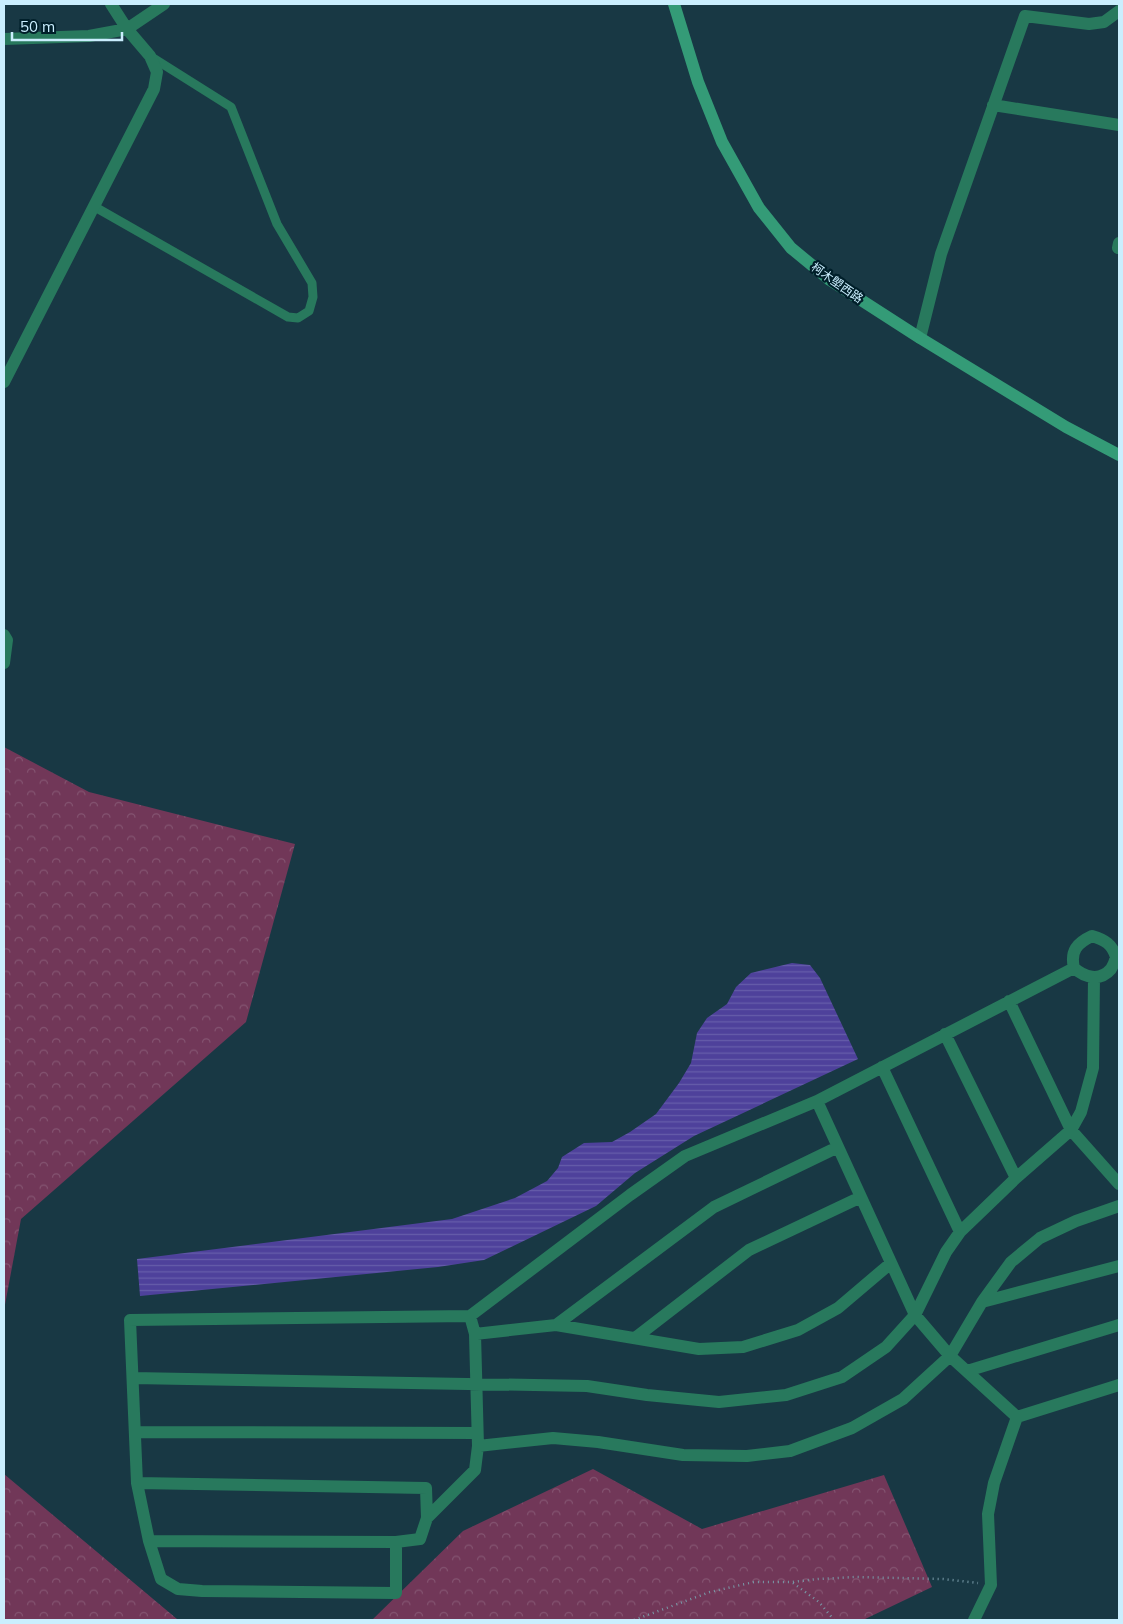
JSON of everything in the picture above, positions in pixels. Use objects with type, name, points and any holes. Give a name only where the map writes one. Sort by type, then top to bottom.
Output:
[{"type":"street","points":[[4,382],[154,89],[157,72],[150,56],[127,28],[111,4]]},
{"type":"street","points":[[4,39],[89,36],[127,28],[164,4]]},
{"type":"street","name":"柯木塱西路","points":[[674,4],[698,82],[714,125],[744,184],[759,208],[791,248],[830,280],[920,338],[1066,427],[1119,455]]},
{"type":"street","points":[[920,338],[941,254],[1027,10],[1089,24],[1104,22],[1119,11]]},
{"type":"street","points":[[993,105],[1119,125]]},
{"type":"street","points":[[4,635],[7,640],[4,664]]},
{"type":"street","points":[[1092,936],[1102,939],[1113,947],[1118,957],[1111,969],[1100,976],[1094,977],[1087,977],[1074,968],[1072,958],[1080,942],[1092,936]]},
{"type":"street","points":[[396,1542],[396,1593],[202,1591],[178,1589],[161,1579],[153,1559],[137,1483],[130,1320],[470,1316],[630,1195],[685,1156],[818,1101],[1074,968]]},
{"type":"street","points":[[133,1378],[587,1386],[647,1395],[719,1402],[786,1395],[842,1377],[886,1347],[915,1315],[946,1252],[960,1232],[1016,1178],[1071,1130],[1081,1112],[1092,1068],[1094,977]]},
{"type":"street","points":[[1008,1001],[1071,1130],[1119,1184]]},
{"type":"street","points":[[945,1034],[1016,1178]]},
{"type":"street","points":[[882,1067],[960,1232]]},
{"type":"street","points":[[818,1101],[915,1315],[950,1356],[1017,1417]]},
{"type":"street","points":[[556,1325],[714,1207],[838,1147]]},
{"type":"street","points":[[635,1338],[749,1250],[861,1197]]},
{"type":"street","points":[[478,1446],[553,1438],[598,1442],[683,1455],[746,1456],[790,1451],[852,1428],[903,1399],[950,1356],[982,1302],[1012,1262],[1040,1238],[1119,1206]]},
{"type":"street","points":[[475,1334],[556,1325],[699,1348],[742,1348],[798,1330],[838,1308],[891,1263]]},
{"type":"street","points":[[982,1302],[1119,1266]]},
{"type":"street","points":[[149,1541],[396,1542],[420,1539],[428,1518],[475,1470],[478,1446],[476,1433],[475,1334],[470,1316]]},
{"type":"street","points":[[967,1371],[1119,1325]]},
{"type":"street","points":[[1017,1417],[1119,1385]]},
{"type":"street","points":[[974,1620],[992,1585],[988,1514],[994,1483],[1017,1417]]},
{"type":"street","points":[[135,1432],[476,1433]]},
{"type":"street","points":[[137,1483],[426,1488],[428,1518]]},
{"type":"lane","points":[[95,207],[288,316],[298,318],[309,312],[313,297],[312,283],[278,224],[231,107],[150,56]]},
{"type":"path","points":[[634,1620],[710,1592],[754,1582],[792,1582],[818,1578],[885,1577],[943,1578],[992,1585]]},
{"type":"path","points":[[792,1582],[819,1602],[834,1620]]},
{"type":"green space","points":[[4,747],[89,792],[295,844],[246,1022],[21,1219],[4,1310]]},
{"type":"green space","points":[[593,1469],[702,1529],[884,1475],[932,1587],[863,1620],[372,1620],[463,1531]]},
{"type":"green space","points":[[4,1474],[177,1619],[197,1620],[4,1620]]},
{"type":"shaded area","points":[[792,963],[810,965],[820,978],[858,1059],[694,1136],[635,1173],[596,1206],[484,1260],[438,1267],[140,1296],[137,1259],[452,1219],[515,1198],[547,1181],[558,1168],[562,1157],[584,1143],[612,1142],[656,1114],[691,1063],[697,1033],[707,1018],[727,1004],[736,987],[751,973]]}]
